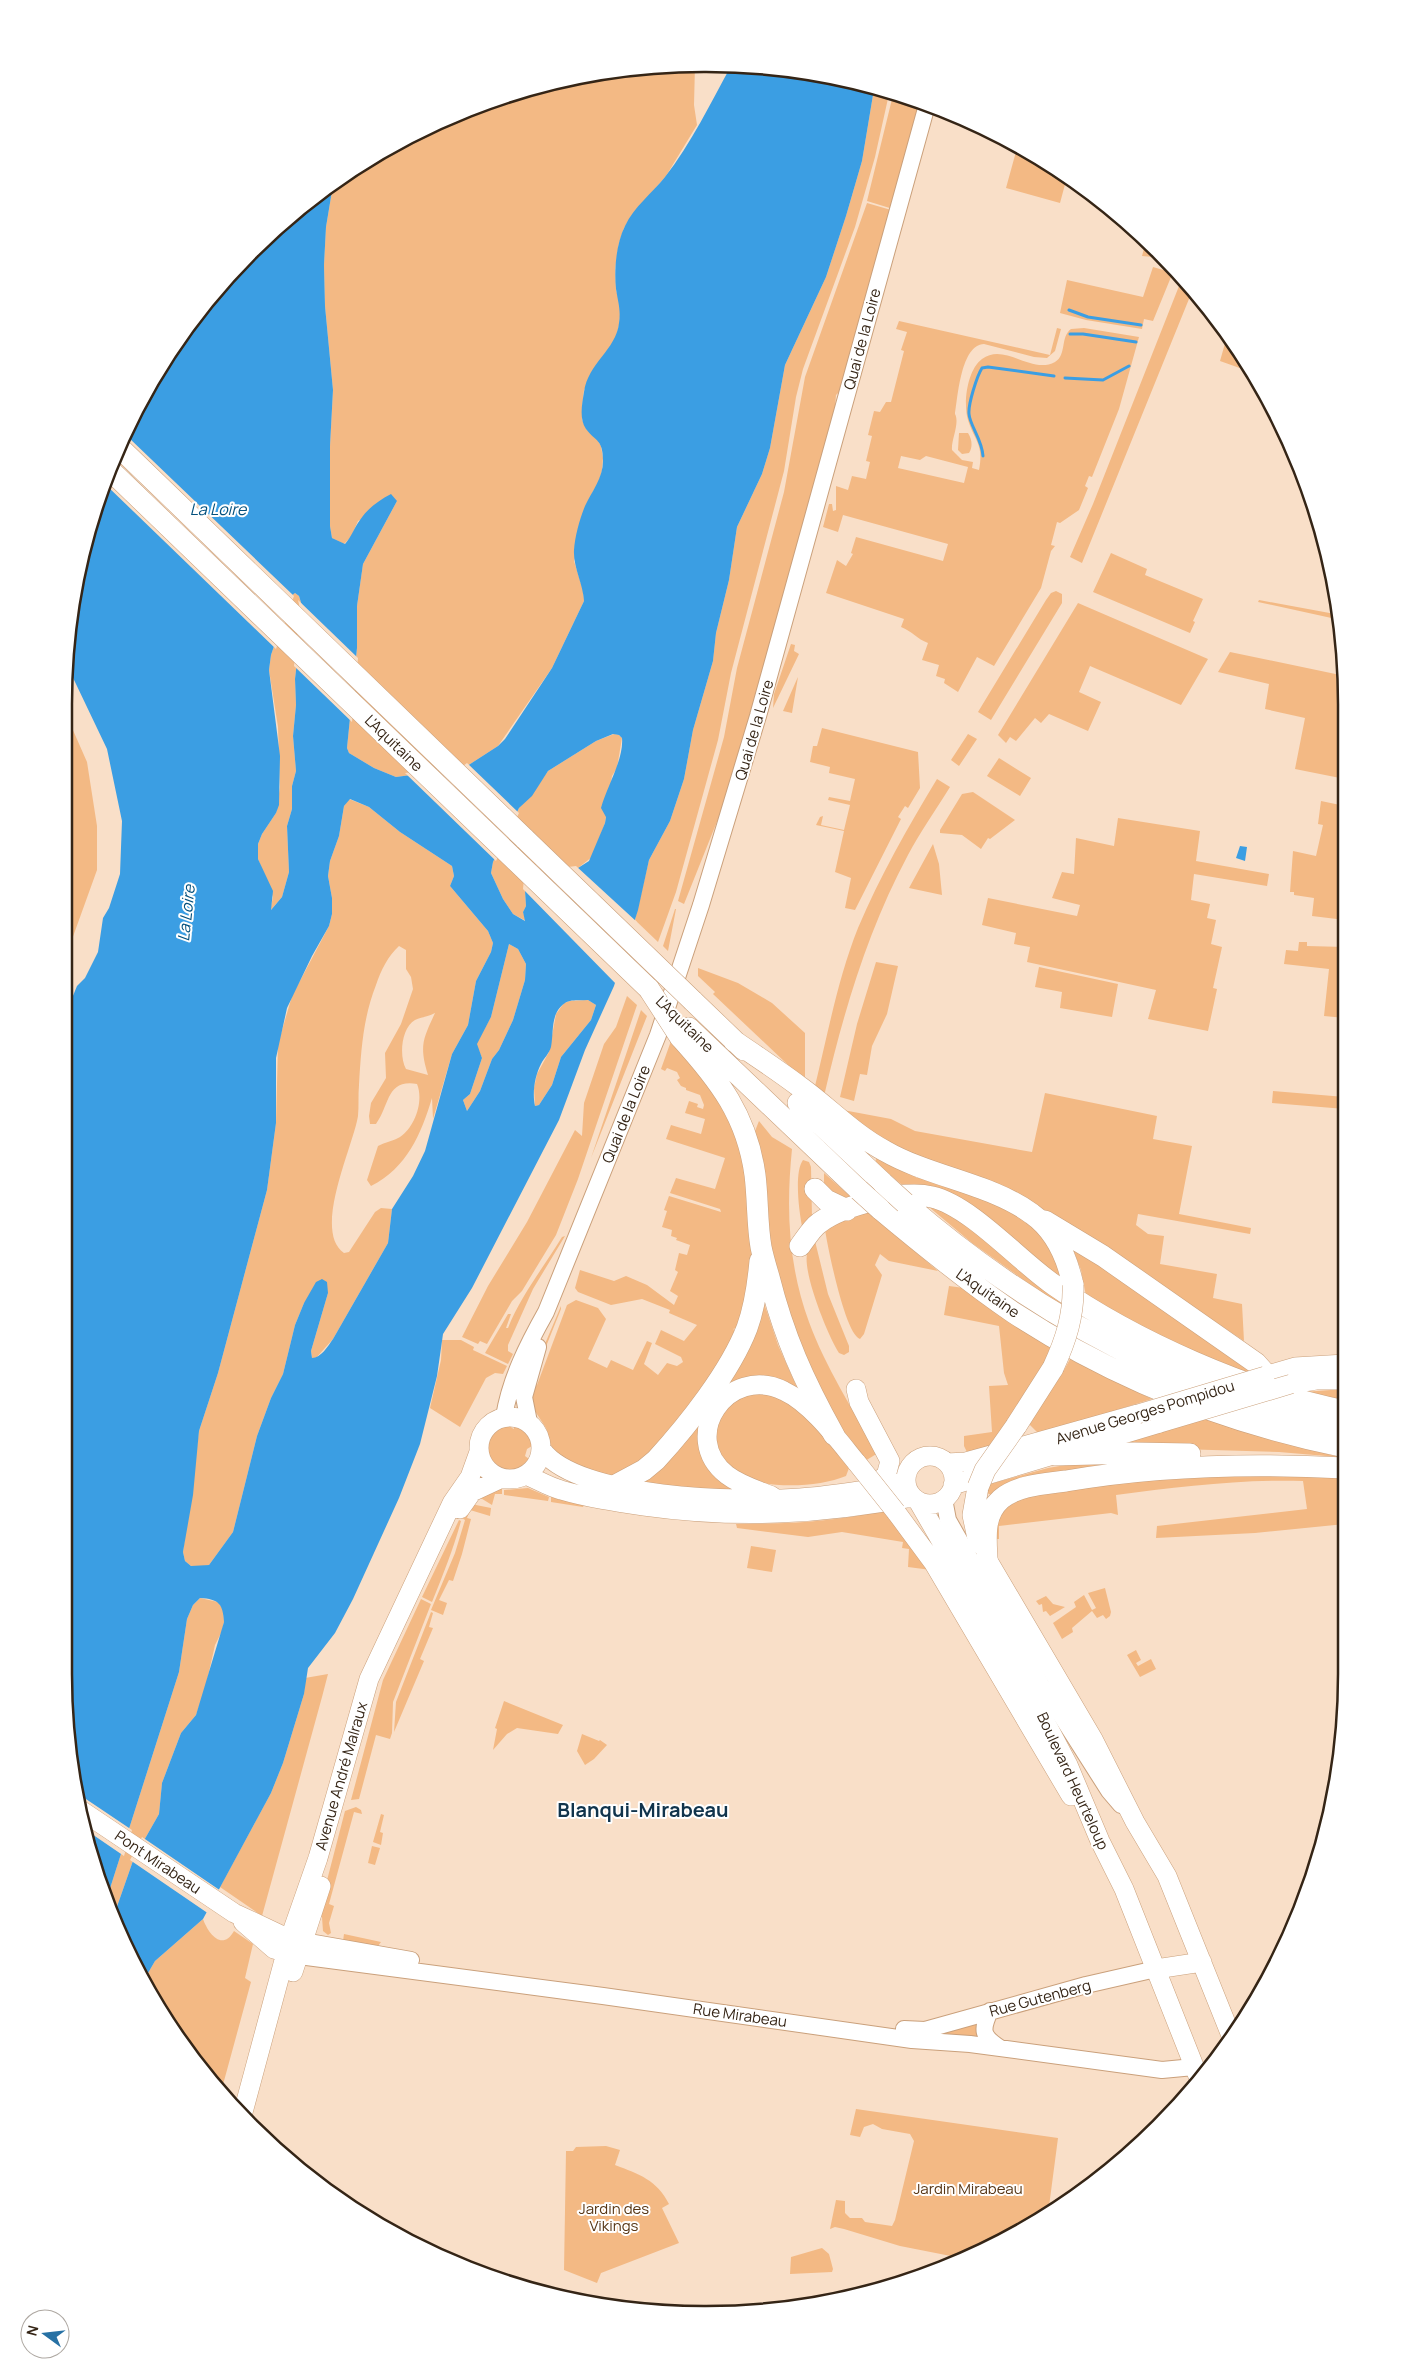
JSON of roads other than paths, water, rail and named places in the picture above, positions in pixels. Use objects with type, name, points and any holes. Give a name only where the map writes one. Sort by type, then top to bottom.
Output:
[{"type":"highway","name":"L'Aquitaine","points":[[125,453],[734,1041],[800,1095],[833,1126],[883,1182],[905,1203],[959,1247],[1025,1295],[1058,1316],[1128,1355],[1219,1392],[1279,1412],[1338,1426]]},
{"type":"highway","name":"L'Aquitaine","points":[[116,475],[649,989],[682,1031],[880,1209],[946,1263],[1014,1312],[1083,1354],[1120,1373],[1181,1400],[1234,1418],[1281,1432],[1338,1445]]},
{"type":"highway","points":[[682,1031],[717,1081],[740,1120],[748,1140],[755,1174],[761,1248],[774,1302],[788,1345],[803,1379],[834,1435]]},
{"type":"highway","points":[[833,1126],[855,1132],[894,1156],[944,1177],[1001,1197],[1057,1226],[1200,1322],[1256,1363],[1268,1382]]},
{"type":"highway","points":[[815,1189],[826,1200],[847,1210]]},
{"type":"highway","points":[[800,1246],[820,1222],[847,1210],[894,1195],[922,1195],[940,1199],[958,1208],[974,1220],[1021,1261],[1054,1285],[1115,1323],[1170,1351],[1226,1374],[1292,1397],[1338,1409]]},
{"type":"highway","points":[[987,1559],[981,1548],[974,1526],[974,1506],[978,1487],[986,1470],[1053,1368],[1069,1327],[1072,1313],[1073,1285],[1070,1267],[1062,1249],[1051,1232],[1034,1215]]},
{"type":"highway","points":[[616,1485],[644,1470],[669,1446],[723,1374],[747,1328],[754,1303],[761,1248]]},
{"type":"highway","points":[[1055,1455],[1189,1454],[1287,1461],[1338,1467]]},
{"type":"highway","points":[[987,1559],[986,1527],[990,1513],[1011,1492],[1028,1487],[1125,1472],[1188,1466],[1338,1468]]},
{"type":"main road","name":"Quai de la Loire","points":[[546,1312],[658,1035],[701,905],[758,716],[925,113]]},
{"type":"main road","points":[[504,1417],[515,1374],[531,1338],[546,1312]]},
{"type":"main road","points":[[529,1422],[522,1418],[504,1417],[487,1426],[479,1443],[479,1452],[486,1469],[502,1478],[510,1480],[526,1475],[537,1464],[542,1450],[541,1439],[529,1422],[525,1410],[525,1388],[546,1312]]},
{"type":"main road","name":"Avenue Georges Pompidou","points":[[948,1492],[1055,1455],[1160,1423],[1268,1382],[1295,1367],[1338,1364]]},
{"type":"main road","name":"Avenue Georges Pompidou","points":[[946,1463],[966,1462],[1138,1414],[1268,1382],[1292,1384],[1316,1380],[1338,1380]]},
{"type":"main road","points":[[777,1499],[727,1475],[713,1458],[708,1433],[713,1412],[730,1393],[746,1386],[764,1384],[776,1387],[795,1397],[834,1435],[896,1512],[933,1562],[983,1644],[1046,1755],[1100,1841]]},
{"type":"main road","points":[[856,1389],[859,1402],[890,1461],[886,1476],[859,1491]]},
{"type":"main road","points":[[542,1450],[554,1463],[567,1471],[616,1485],[702,1498],[777,1499],[894,1486],[934,1503],[948,1492],[953,1473],[946,1463],[934,1456],[921,1458],[910,1466],[912,1493]]},
{"type":"main road","name":"Avenue André Malraux","points":[[244,2107],[288,1945],[318,1858],[369,1679],[452,1503],[474,1467],[479,1452]]},
{"type":"main road","points":[[526,1475],[562,1491],[601,1500],[718,1514],[777,1515],[829,1511],[912,1493]]},
{"type":"main road","name":"Avenue André Malraux","points":[[251,2114],[288,1945],[380,1682],[460,1509],[472,1492],[502,1478]]},
{"type":"main road","name":"Boulevard Heurteloup","points":[[948,1492],[948,1520],[1041,1684],[1109,1791],[1135,1822],[1167,1876],[1228,2029]]},
{"type":"main road","name":"Boulevard Heurteloup","points":[[912,1493],[1039,1710],[1085,1801],[1100,1841],[1124,1889],[1156,1969],[1200,2068]]},
{"type":"main road","points":[[987,1559],[1093,1739],[1135,1822]]},
{"type":"main road","name":"Pont Mirabeau","points":[[89,1815],[234,1913],[288,1945]]},
{"type":"main road","name":"Rue Mirabeau","points":[[288,1945],[622,1989],[876,2026],[925,2030]]},
{"type":"main road","name":"Rue Mirabeau","points":[[288,1945],[620,1998],[912,2040],[1000,2048],[1162,2070],[1199,2069]]},
{"type":"main road","points":[[1156,1969],[1202,1962]]},
{"type":"main road","name":"Rue Gutenberg","points":[[925,2030],[1086,1984],[1156,1969]]},
{"type":"main road","points":[[990,2012],[984,2031],[990,2041],[1000,2048]]},
{"type":"water","name":"La Loire","points":[[727,73],[788,78],[873,95],[862,161],[846,216],[826,277],[785,365],[770,448],[762,474],[737,527],[729,580],[716,633],[713,661],[693,730],[684,779],[670,821],[649,860],[638,910],[614,986],[585,1050],[559,1120],[472,1288],[443,1334],[437,1376],[420,1444],[399,1498],[353,1599],[335,1633],[308,1668],[304,1694],[283,1763],[271,1793],[203,1919],[155,1961],[148,1973],[117,1906],[134,1858],[159,1814],[162,1783],[181,1733],[196,1715],[224,1622],[221,1607],[216,1601],[200,1598],[193,1605],[187,1619],[179,1672],[110,1888],[94,1838],[85,1797],[78,1757],[72,1674],[72,998],[77,986],[85,978],[98,952],[103,918],[109,908],[120,874],[122,821],[107,749],[73,678],[78,622],[94,541],[106,502],[138,425],[157,389],[179,354],[229,288],[288,229],[331,195],[326,227],[324,265],[325,306],[333,390],[330,446],[330,526],[332,538],[345,544],[363,516],[374,505],[391,494],[397,501],[363,564],[357,606],[357,648],[347,748],[349,753],[374,768],[396,777],[464,768],[498,746],[505,739],[552,668],[584,601],[575,563],[575,545],[581,516],[603,467],[603,454],[600,445],[584,425],[582,406],[584,392],[591,373],[617,333],[620,314],[615,274],[622,233],[633,213],[665,177],[700,123]],"holes":[[[295,593],[299,596],[303,609],[295,679],[296,705],[293,736],[296,771],[292,786],[292,809],[287,826],[289,872],[282,897],[271,910],[273,891],[258,859],[258,844],[279,805],[280,756],[269,670],[271,655],[291,596]],[[613,734],[619,735],[622,738],[622,746],[618,764],[601,808],[606,817],[605,823],[589,861],[578,868],[525,891],[526,906],[523,912],[525,921],[513,914],[503,899],[491,873],[493,862],[519,808],[532,796],[548,771],[596,741]],[[350,799],[369,807],[400,832],[452,866],[454,876],[450,886],[488,931],[493,943],[491,952],[476,981],[468,1025],[452,1054],[425,1151],[413,1176],[392,1209],[388,1243],[333,1339],[321,1354],[312,1358],[311,1351],[328,1293],[327,1282],[322,1279],[316,1282],[304,1303],[295,1325],[283,1374],[271,1398],[257,1436],[233,1532],[209,1565],[191,1566],[185,1561],[183,1552],[193,1495],[199,1431],[218,1373],[267,1190],[276,1123],[276,1058],[287,1008],[329,926],[332,914],[332,898],[328,876],[330,861],[339,836],[344,806]],[[509,944],[518,949],[526,964],[525,980],[513,1020],[499,1050],[492,1059],[480,1091],[467,1111],[463,1100],[470,1094],[482,1058],[477,1044],[491,1017]],[[588,1000],[596,1005],[591,1020],[561,1057],[552,1085],[539,1105],[535,1106],[534,1090],[536,1079],[539,1068],[551,1047],[557,1012],[567,1002]]]},
{"type":"water","points":[[1240,846],[1247,847],[1245,861],[1236,858]]},
{"type":"waterway","points":[[1069,310],[1088,317],[1141,325]]},
{"type":"waterway","points":[[1070,334],[1083,334],[1136,342]]},
{"type":"waterway","points":[[1065,378],[1103,380],[1129,366]]},
{"type":"waterway","points":[[983,456],[981,444],[969,414],[973,390],[982,368],[988,367],[1054,376]]},
{"type":"district","name":"Blanqui-Mirabeau","points":[[643,1809]]},
{"type":"park label","name":"Jardin Mirabeau","points":[[968,2188]]},
{"type":"park label","name":"Jardin des Vikings","points":[[614,2216]]}]
